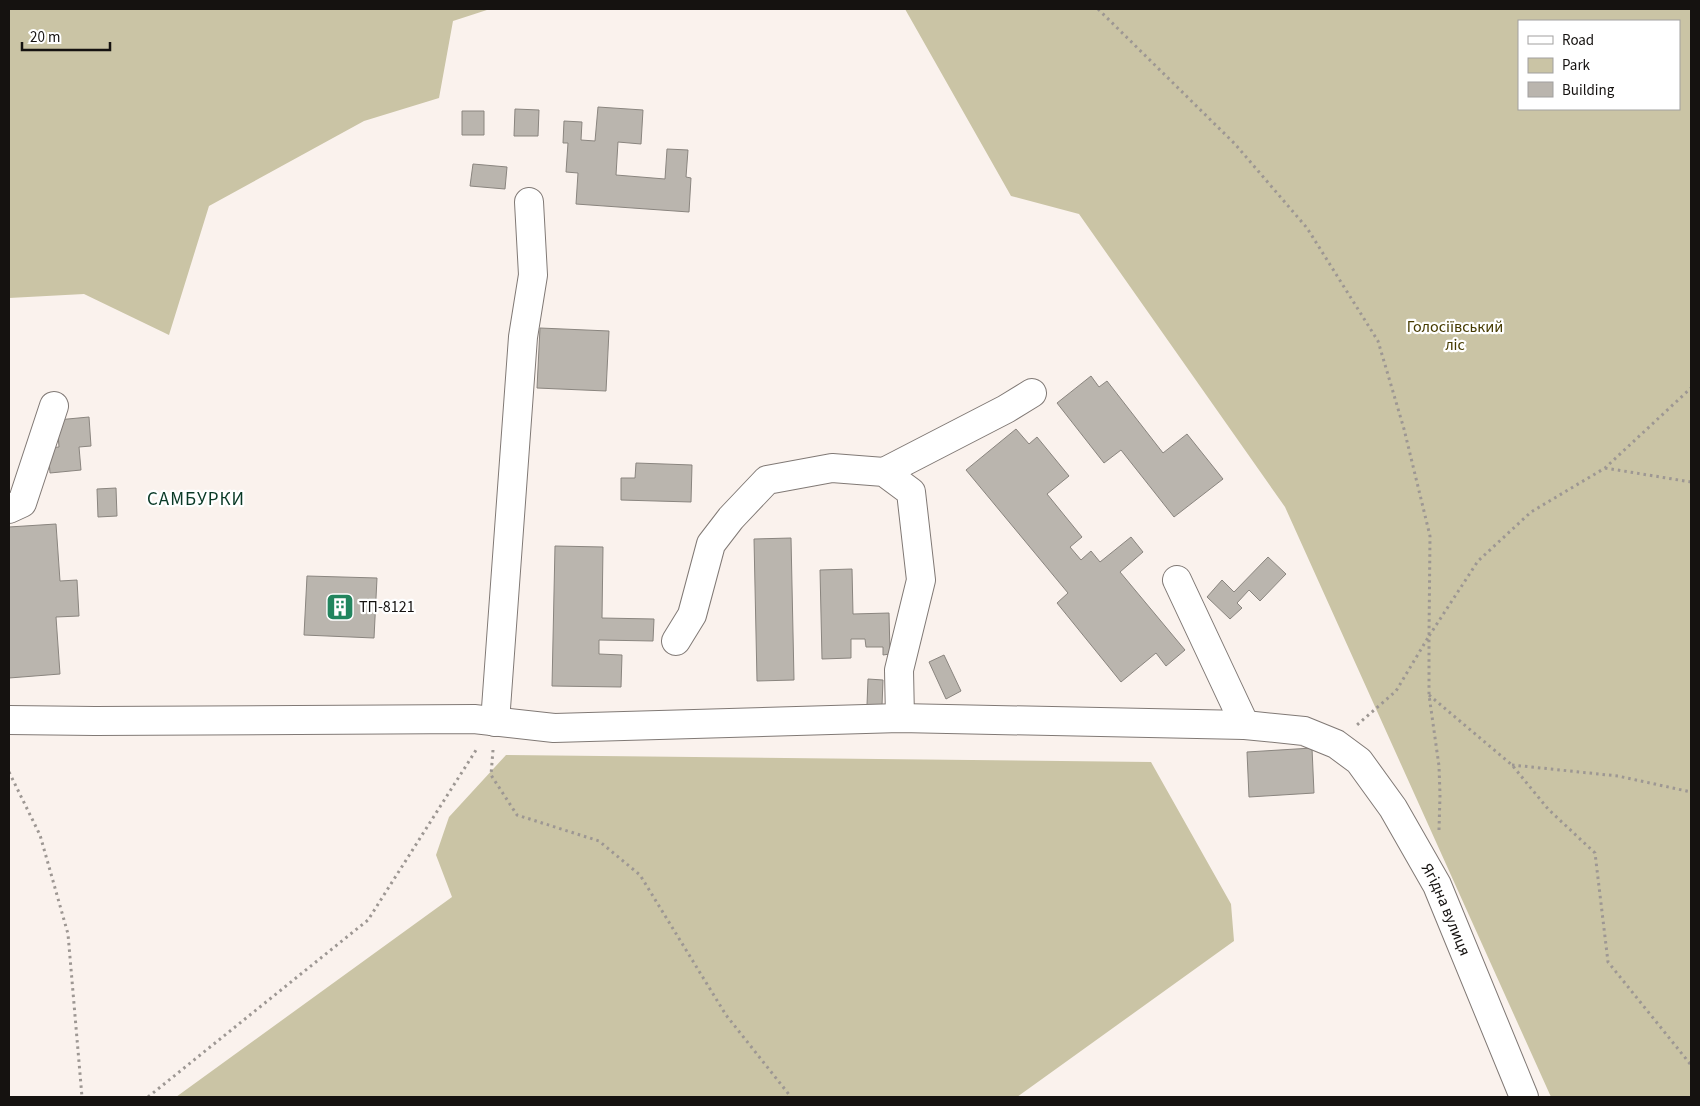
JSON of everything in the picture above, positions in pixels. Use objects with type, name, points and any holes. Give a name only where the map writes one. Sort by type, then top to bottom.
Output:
[{"type":"street","points":[[494,722],[523,336],[533,276],[529,202]]},
{"type":"street","points":[[676,641],[692,615],[711,544],[731,518],[768,480],[832,468],[884,472],[1006,409],[1032,393]]},
{"type":"street","points":[[9,509],[22,503],[54,406]]},
{"type":"street","points":[[884,472],[911,492],[921,580],[899,670],[900,718]]},
{"type":"street","points":[[1177,580],[1245,726]]},
{"type":"street","name":"Ягідна вулиця","points":[[9,720],[95,722],[474,719],[554,728],[900,718],[1245,726],[1304,731],[1336,744],[1359,760],[1393,808],[1437,886],[1524,1097]]},
{"type":"path","points":[[1098,9],[1235,144],[1307,228],[1378,341],[1404,429],[1430,536],[1430,695],[1439,766],[1439,831]]},
{"type":"path","points":[[1336,744],[1396,690],[1478,561],[1531,512],[1605,468],[1691,388]]},
{"type":"path","points":[[1605,468],[1691,482]]},
{"type":"path","points":[[1430,695],[1512,765],[1548,809],[1595,853],[1608,962],[1691,1065]]},
{"type":"path","points":[[148,1097],[368,920],[494,722]]},
{"type":"path","points":[[494,722],[491,775],[517,815],[599,841],[640,875],[726,1015],[791,1097]]},
{"type":"path","points":[[1512,765],[1618,776],[1691,792]]},
{"type":"path","points":[[9,772],[40,835],[68,934],[82,1097]]},
{"type":"green space","points":[[9,9],[490,9],[453,21],[439,98],[364,121],[209,206],[169,335],[84,294],[9,298]]},
{"type":"green space","name":"Голосіївський ліс","points":[[905,9],[1691,9],[1691,1097],[1551,1097],[1285,507],[1079,214],[1011,196]]},
{"type":"green space","points":[[506,755],[1151,762],[1231,904],[1234,941],[1017,1097],[176,1097],[452,897],[436,855],[449,817]]},
{"type":"building","points":[[598,107],[643,110],[641,144],[618,142],[616,175],[665,179],[667,149],[688,150],[686,177],[691,178],[689,212],[576,204],[578,173],[566,172],[568,143],[563,143],[564,121],[582,122],[581,140],[595,141]]},
{"type":"building","points":[[515,109],[539,110],[538,136],[514,136]]},
{"type":"building","points":[[462,111],[484,111],[484,135],[462,135]]},
{"type":"building","points":[[473,164],[507,167],[505,189],[470,186]]},
{"type":"building","points":[[540,328],[609,331],[606,391],[537,388]]},
{"type":"building","points":[[1091,376],[1099,387],[1107,381],[1163,453],[1187,434],[1223,479],[1174,517],[1121,450],[1104,463],[1057,403]]},
{"type":"building","points":[[89,417],[91,446],[79,447],[81,470],[50,473],[48,448],[59,447],[57,420]]},
{"type":"building","points":[[1016,429],[1029,444],[1037,437],[1069,476],[1047,494],[1082,537],[1070,547],[1081,560],[1091,551],[1100,562],[1131,537],[1143,552],[1120,572],[1185,650],[1166,666],[1156,653],[1121,682],[1057,603],[1068,593],[966,470]]},
{"type":"building","points":[[636,463],[692,465],[691,502],[621,500],[621,478],[635,478]]},
{"type":"building","points":[[116,488],[117,516],[98,517],[97,489]]},
{"type":"building","points":[[56,524],[60,581],[77,580],[79,616],[56,617],[60,674],[9,678],[9,527]]},
{"type":"building","points":[[791,538],[794,680],[757,681],[754,539]]},
{"type":"building","points":[[555,546],[603,547],[602,618],[654,619],[653,641],[599,640],[599,654],[622,655],[621,687],[552,686]]},
{"type":"building","points":[[1268,557],[1286,574],[1260,601],[1249,590],[1237,603],[1242,608],[1230,619],[1207,597],[1222,580],[1234,592]]},
{"type":"building","points":[[852,569],[853,614],[889,613],[890,654],[883,655],[883,647],[866,647],[865,639],[851,639],[851,658],[822,659],[820,570]]},
{"type":"building","name":"ТП-8121","points":[[307,576],[377,578],[374,638],[304,635]]},
{"type":"building","points":[[944,655],[961,691],[946,699],[929,662]]},
{"type":"building","points":[[868,679],[883,680],[882,706],[867,705]]},
{"type":"building","points":[[1312,748],[1314,793],[1249,797],[1247,752]]},
{"type":"place","name":"ТП-8121","points":[[340,607]]},
{"type":"district","name":"САМБУРКИ","points":[[196,499]]}]
